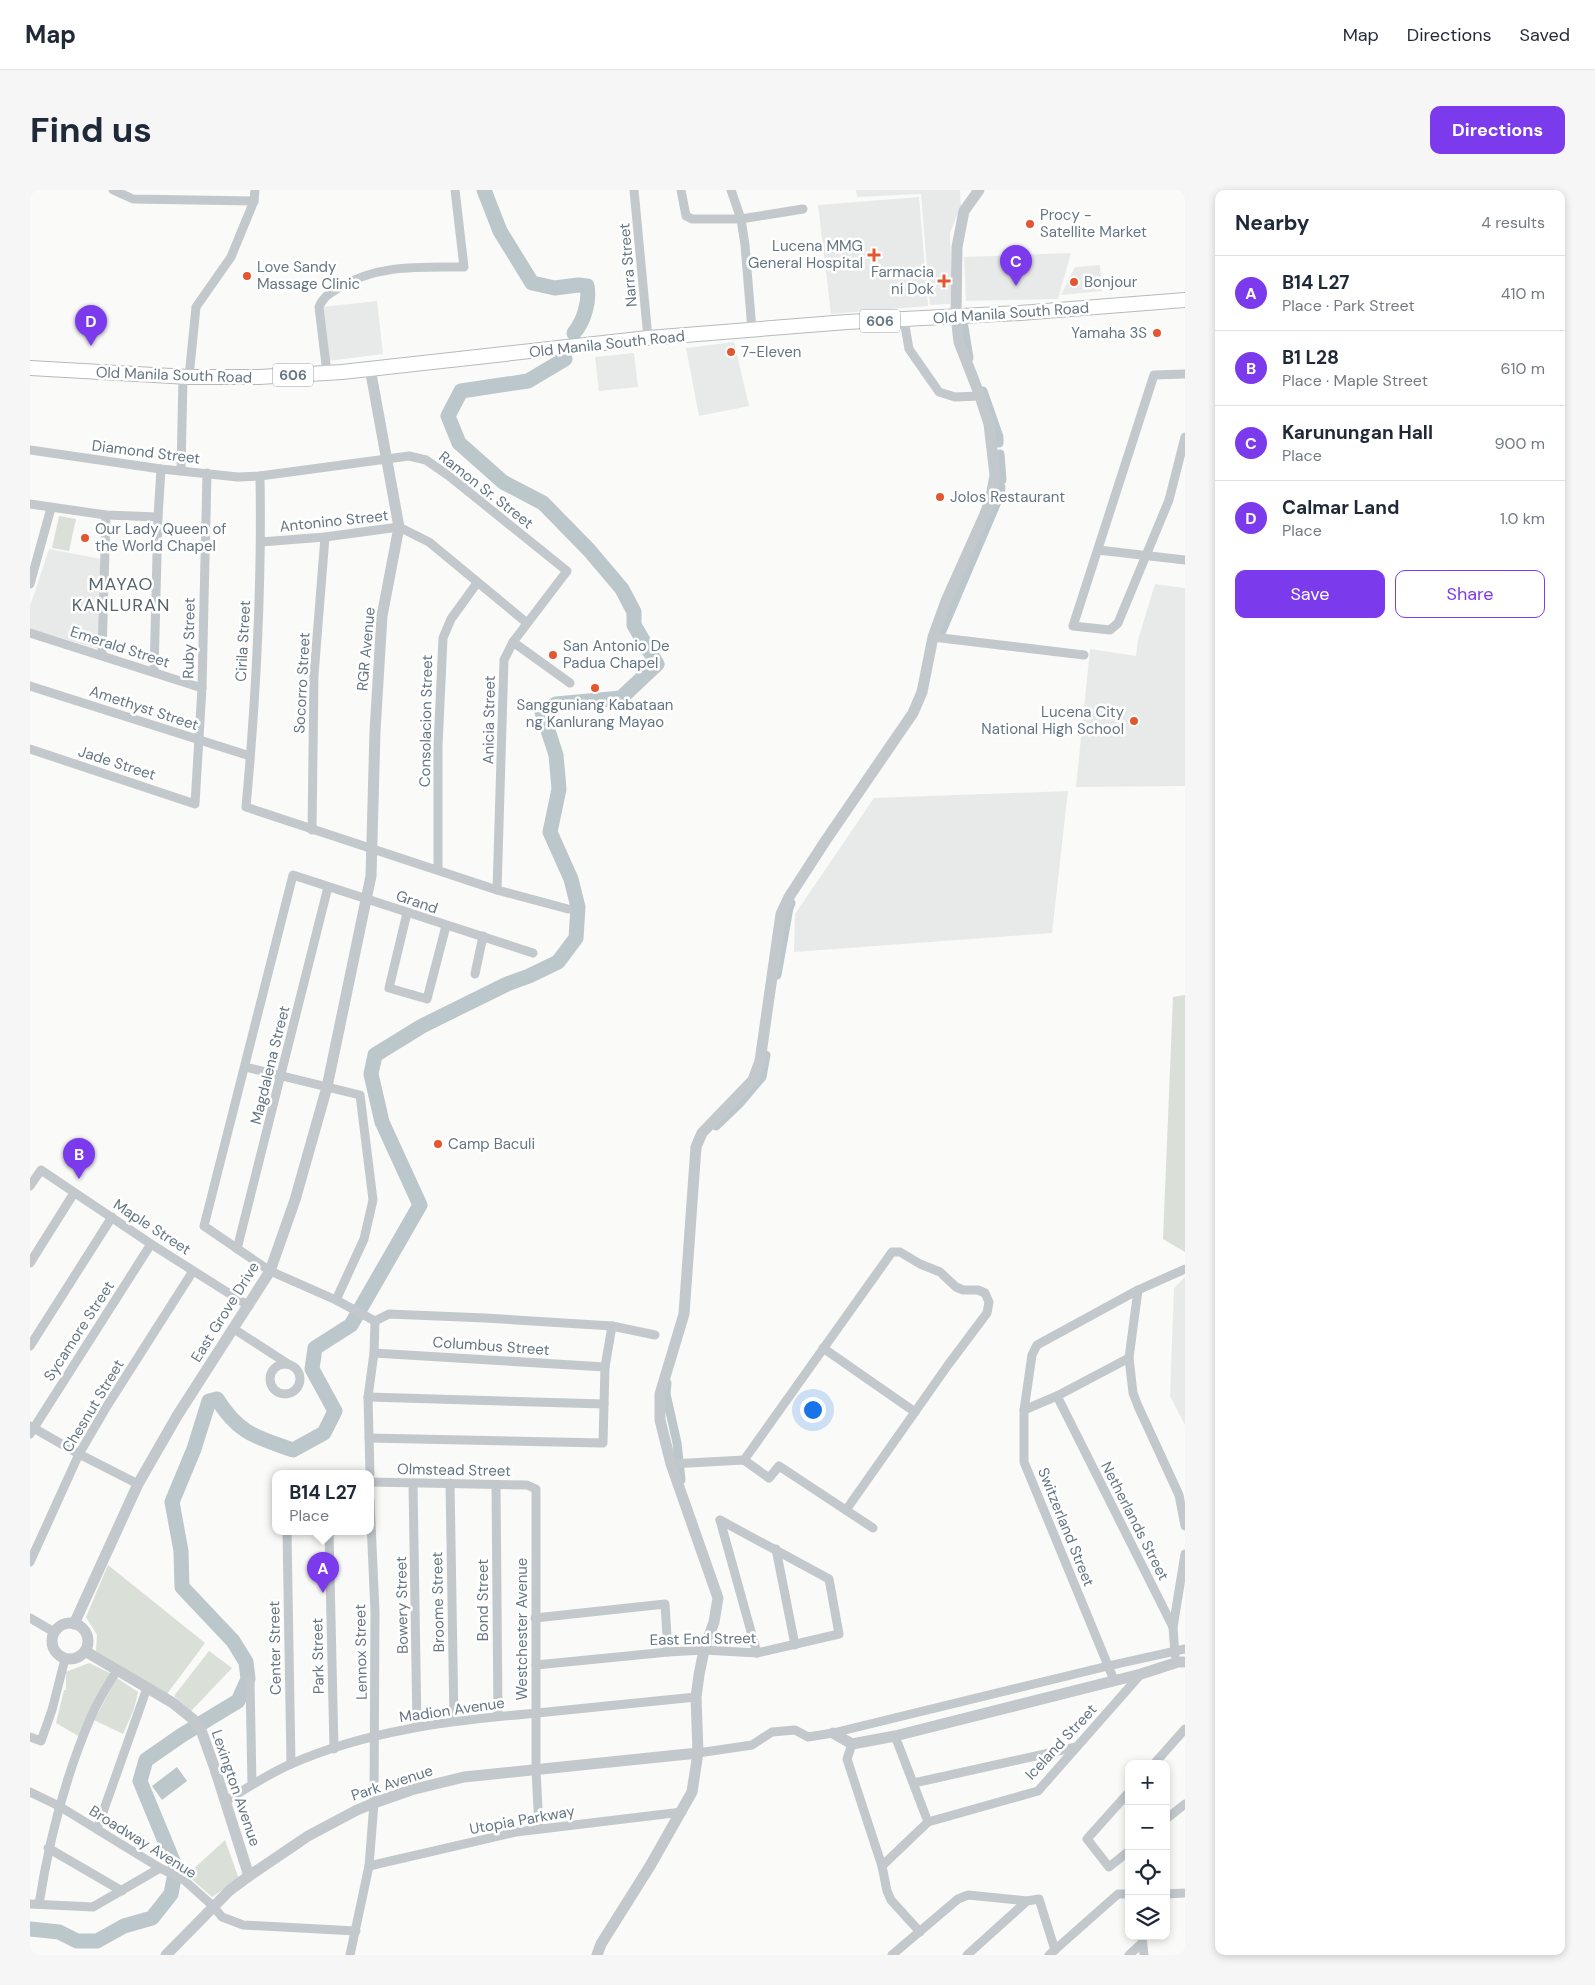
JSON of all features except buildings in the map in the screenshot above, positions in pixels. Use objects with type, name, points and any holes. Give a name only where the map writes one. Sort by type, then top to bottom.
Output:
[{"type":"main road","name":"Old Manila South Road","points":[[30,368],[186,377],[260,378],[327,373],[648,338],[848,322],[904,320],[1185,300]]},
{"type":"street","points":[[113,190],[132,200],[254,201]]},
{"type":"street","points":[[181,471],[186,377],[196,307],[231,257],[254,201],[255,190]]},
{"type":"street","points":[[327,373],[319,307],[322,299],[344,285],[378,270],[464,266],[455,190]]},
{"type":"street","name":"Narra Street","points":[[634,190],[648,338]]},
{"type":"street","points":[[681,190],[684,213],[689,218],[740,219],[803,209]]},
{"type":"street","points":[[731,190],[740,219],[745,245],[752,330]]},
{"type":"street","points":[[596,1955],[682,1812],[692,1792],[698,1753],[696,1697],[704,1650],[714,1622],[718,1598],[671,1464],[660,1420],[660,1394],[684,1314],[696,1147],[702,1133],[753,1080],[760,1061],[781,914],[789,897],[826,840],[914,713],[922,692],[933,637],[946,601],[991,497],[995,475],[989,424],[959,342],[956,316],[957,247],[964,211],[979,190]]},
{"type":"street","points":[[904,320],[909,349],[939,392],[955,397],[980,396]]},
{"type":"street","name":"RGR Avenue","points":[[370,368],[399,527],[382,616],[375,731],[371,876]]},
{"type":"street","points":[[1185,374],[1154,375],[1073,626],[1110,630],[1118,623],[1169,500],[1185,437]]},
{"type":"street","name":"Diamond Street","points":[[30,450],[161,469],[238,477],[260,476]]},
{"type":"street","name":"Ramon Sr. Street","points":[[260,476],[409,456],[426,460],[567,571]]},
{"type":"street","points":[[154,672],[161,469]]},
{"type":"street","name":"Ruby Street","points":[[195,804],[202,688],[207,473]]},
{"type":"street","name":"Cirila Street","points":[[260,476],[261,542],[246,808],[312,830]]},
{"type":"street","points":[[30,504],[106,515],[158,517]]},
{"type":"street","points":[[30,581],[51,508]]},
{"type":"street","points":[[102,655],[106,515]]},
{"type":"street","name":"Antonino Street","points":[[261,542],[325,537],[399,527],[428,542],[527,622]]},
{"type":"street","name":"Socorro Street","points":[[312,830],[314,675],[325,537]]},
{"type":"street","points":[[1098,550],[1185,560]]},
{"type":"street","name":"Anicia Street","points":[[497,890],[504,660],[513,642],[527,622],[567,571]]},
{"type":"street","name":"Consolacion Street","points":[[438,870],[438,746],[442,638],[451,619],[477,583]]},
{"type":"street","name":"Emerald Street","points":[[30,634],[102,655],[202,688]]},
{"type":"street","points":[[933,637],[1084,655]]},
{"type":"street","points":[[513,642],[570,683]]},
{"type":"street","name":"Amethyst Street","points":[[30,686],[250,756]]},
{"type":"street","name":"Jade Street","points":[[30,749],[195,804]]},
{"type":"street","points":[[312,830],[373,848],[497,890],[568,909]]},
{"type":"street","name":"Grand","points":[[245,1067],[293,875],[533,954]]},
{"type":"street","name":"East Grove Drive","points":[[74,1624],[138,1484],[177,1416],[270,1271],[295,1200],[326,1087],[368,900],[371,876]]},
{"type":"street","name":"Magdalena Street","points":[[237,1249],[328,887]]},
{"type":"street","points":[[407,912],[389,988],[427,999],[446,926]]},
{"type":"street","points":[[475,974],[483,936]]},
{"type":"street","points":[[336,1300],[364,1240],[373,1200],[360,1095],[245,1067],[204,1226],[270,1271],[336,1300],[375,1321]]},
{"type":"street","name":"Maple Street","points":[[30,1186],[41,1170],[151,1244],[249,1306]]},
{"type":"street","points":[[30,1262],[74,1193]]},
{"type":"street","points":[[30,1346],[112,1217]]},
{"type":"street","name":"Sycamore Street","points":[[31,1430],[151,1244]]},
{"type":"street","points":[[744,1460],[892,1252],[900,1252],[920,1264],[940,1272],[963,1290],[978,1290],[985,1293],[989,1302],[987,1313],[846,1510]]},
{"type":"street","points":[[1185,1269],[1138,1290],[1128,1358],[1133,1392],[1179,1495],[1185,1526]]},
{"type":"street","name":"Chesnut Street","points":[[30,1562],[79,1454],[107,1406],[193,1271]]},
{"type":"street","name":"Switzerland Street","points":[[1114,1680],[1024,1462],[1024,1410],[1032,1355],[1037,1345],[1138,1290]]},
{"type":"street","points":[[375,1321],[389,1314],[612,1326],[655,1335]]},
{"type":"street","points":[[370,1470],[368,1397],[374,1353],[375,1321]]},
{"type":"street","points":[[369,1438],[602,1442],[605,1367],[612,1326]]},
{"type":"street","points":[[234,1329],[291,1366]]},
{"type":"street","points":[[823,1348],[915,1412]]},
{"type":"street","name":"Columbus Street","points":[[374,1353],[605,1367]]},
{"type":"street","points":[[1024,1410],[1057,1396],[1128,1358]]},
{"type":"street","name":"Netherlands Street","points":[[1057,1396],[1173,1627],[1179,1659]]},
{"type":"street","points":[[368,1397],[604,1404]]},
{"type":"street","points":[[31,1430],[138,1484]]},
{"type":"street","points":[[671,1464],[744,1460],[770,1478],[779,1466],[873,1528]]},
{"type":"street","name":"Olmstead Street","points":[[374,1482],[527,1485],[536,1489]]},
{"type":"street","name":"Bowery Street","points":[[413,1483],[417,1727]]},
{"type":"street","name":"Broome Street","points":[[450,1483],[454,1721]]},
{"type":"street","name":"Bond Street","points":[[496,1485],[498,1716]]},
{"type":"street","name":"Westchester Avenue","points":[[536,1489],[536,1770],[539,1828]]},
{"type":"street","name":"East End Street","points":[[536,1665],[704,1650],[756,1653],[839,1634],[829,1579],[720,1520],[756,1653]]},
{"type":"street","name":"Center Street","points":[[287,1535],[291,1764]]},
{"type":"street","name":"Park Street","points":[[329,1535],[334,1749]]},
{"type":"street","name":"Lennox Street","points":[[350,1955],[369,1866],[374,1803],[375,1612],[372,1535]]},
{"type":"street","points":[[776,1549],[795,1645]]},
{"type":"street","points":[[1173,1627],[1185,1554]]},
{"type":"street","points":[[535,1618],[664,1604],[668,1652]]},
{"type":"street","points":[[30,1618],[54,1632]]},
{"type":"street","points":[[74,1624],[86,1633],[88,1642],[85,1651],[75,1658],[65,1658],[56,1653],[53,1648],[52,1638],[54,1632],[62,1625],[74,1624]]},
{"type":"street","points":[[833,1733],[852,1744],[895,1736],[1141,1674],[1179,1659],[1185,1650]]},
{"type":"street","name":"Lexington Avenue","points":[[85,1651],[173,1703],[198,1725],[226,1802],[249,1876]]},
{"type":"street","points":[[30,1737],[41,1741],[52,1710],[65,1658]]},
{"type":"street","points":[[698,1753],[752,1745],[772,1732],[795,1730],[808,1737],[833,1733],[1108,1666],[1179,1659]]},
{"type":"street","points":[[116,1670],[90,1718],[59,1806],[34,1904],[92,1907],[160,1868]]},
{"type":"street","name":"Iceland Street","points":[[928,1822],[1038,1791],[1141,1674]]},
{"type":"street","points":[[250,1681],[252,1784]]},
{"type":"street","points":[[97,1829],[147,1688]]},
{"type":"street","name":"Madion Avenue","points":[[226,1802],[252,1784],[291,1764],[375,1736],[454,1721],[696,1697]]},
{"type":"street","points":[[1158,1760],[1184,1734]]},
{"type":"street","points":[[882,1866],[928,1822],[895,1736]]},
{"type":"street","points":[[852,1744],[847,1760],[882,1866],[887,1891],[891,1900],[920,1932]]},
{"type":"street","points":[[914,1784],[1077,1747]]},
{"type":"street","name":"Park Avenue","points":[[168,1955],[213,1906],[249,1876],[308,1836],[374,1803],[411,1790],[464,1777],[698,1753]]},
{"type":"street","name":"Broadway Avenue","points":[[30,1792],[59,1806],[160,1868],[174,1874],[213,1906],[222,1917],[243,1925],[356,1931]]},
{"type":"street","points":[[1125,1796],[1087,1839],[1109,1867],[1125,1854]]},
{"type":"street","points":[[1170,1816],[1185,1804]]},
{"type":"street","name":"Utopia Parkway","points":[[369,1866],[539,1828],[682,1812]]},
{"type":"street","points":[[48,1848],[122,1891]]},
{"type":"street","points":[[892,1955],[958,1899],[968,1895],[1027,1901],[1039,1899],[1052,1952],[1118,1894],[1125,1894]]},
{"type":"street","points":[[1170,1894],[1185,1894]]},
{"type":"street","points":[[967,1955],[1027,1901]]},
{"type":"street","points":[[1128,1955],[1142,1940]]},
{"type":"street","points":[[1142,1940],[1144,1955]]},
{"type":"shaded area","points":[[856,190],[960,190],[961,206],[950,233],[952,287],[950,304],[930,305],[921,194],[857,197]]},
{"type":"shaded area","name":"Lucena MMG General Hospital","points":[[919,197],[928,306],[831,314],[818,205]]},
{"type":"shaded area","points":[[1071,253],[1058,299],[966,301],[964,257]]},
{"type":"shaded area","points":[[1100,265],[1102,291],[1061,295],[1075,267]]},
{"type":"shaded area","points":[[377,301],[383,354],[328,361],[321,307]]},
{"type":"shaded area","points":[[734,342],[749,406],[699,416],[686,348]]},
{"type":"shaded area","points":[[634,353],[638,387],[599,391],[595,357]]},
{"type":"shaded area","points":[[59,516],[76,519],[69,551],[52,548]]},
{"type":"shaded area","points":[[49,549],[101,559],[99,649],[30,629],[30,606]]},
{"type":"shaded area","name":"Lucena City National High School","points":[[1155,584],[1185,588],[1185,786],[1076,787],[1090,649],[1136,656],[1138,640]]},
{"type":"shaded area","points":[[1068,791],[1052,933],[794,952],[795,914],[874,798]]},
{"type":"shaded area","points":[[1185,995],[1185,1252],[1163,1239],[1173,997]]},
{"type":"shaded area","points":[[1185,1277],[1185,1425],[1170,1396],[1174,1288]]},
{"type":"shaded area","points":[[108,1565],[205,1643],[167,1694],[96,1651],[97,1635],[86,1617]]},
{"type":"shaded area","points":[[209,1651],[232,1668],[191,1711],[174,1696]]},
{"type":"shaded area","points":[[89,1663],[110,1673],[95,1699],[80,1737],[56,1723],[64,1690],[66,1690],[66,1672]]},
{"type":"shaded area","points":[[117,1678],[138,1692],[134,1709],[123,1734],[94,1720]]},
{"type":"shaded area","points":[[177,1767],[187,1781],[162,1800],[152,1786]]},
{"type":"shaded area","points":[[225,1840],[239,1879],[212,1897],[187,1875]]},
{"type":"waterway","points":[[484,190],[500,231],[532,283],[555,288],[578,285],[587,286],[588,298],[585,311],[581,323],[574,333]]},
{"type":"waterway","points":[[964,327],[969,358]]},
{"type":"waterway","points":[[30,1929],[59,1932],[77,1941],[97,1941],[124,1926],[152,1918],[171,1894],[176,1868],[140,1781],[146,1760],[182,1735],[238,1701],[248,1679],[246,1662],[233,1641],[182,1587],[181,1551],[172,1502],[194,1449],[209,1401],[217,1399],[233,1420],[249,1433],[293,1450],[324,1433],[335,1411],[312,1369],[315,1348],[351,1325],[420,1205],[382,1122],[371,1074],[375,1055],[422,1026],[507,984],[558,962],[576,938],[578,907],[571,879],[550,832],[559,789],[556,755],[542,712],[556,704],[621,698],[657,664],[634,625],[634,612],[622,589],[589,550],[543,503],[503,482],[459,443],[448,416],[461,391],[528,381],[565,359]]},
{"type":"waterway","points":[[983,391],[999,437],[999,443]]},
{"type":"waterway","points":[[1000,454],[1002,480]]},
{"type":"waterway","points":[[1000,496],[1001,487]]},
{"type":"waterway","points":[[942,631],[997,502]]},
{"type":"waterway","points":[[777,975],[791,903]]},
{"type":"waterway","points":[[716,1126],[739,1104],[762,1077],[766,1055]]},
{"type":"waterway","points":[[667,1383],[666,1394],[677,1443],[681,1480]]},
{"type":"place","name":"Procy - Satellite Market","points":[[1030,224]]},
{"type":"place","name":"Lucena MMG General Hospital","points":[[874,255]]},
{"type":"place","name":"Love Sandy Massage Clinic","points":[[247,276]]},
{"type":"place","name":"Farmacia ni Dok","points":[[944,281]]},
{"type":"place","name":"Bonjour","points":[[1074,282]]},
{"type":"place","name":"Karunungan Hall","points":[[1016,286]]},
{"type":"place","name":"Yamaha 3S","points":[[1157,333]]},
{"type":"place","name":"Calmar Land","points":[[91,346]]},
{"type":"place","name":"7-Eleven","points":[[731,352]]},
{"type":"place","name":"Jolos Restaurant","points":[[940,497]]},
{"type":"place","name":"Our Lady Queen of the World Chapel","points":[[85,538]]},
{"type":"place","name":"San Antonio De Padua Chapel","points":[[553,655]]},
{"type":"place","name":"Sangguniang Kabataan ng Kanlurang Mayao","points":[[595,688]]},
{"type":"place","name":"Lucena City National High School","points":[[1134,721]]},
{"type":"place","name":"Camp Baculi","points":[[438,1144]]},
{"type":"place","name":"B1 L28","points":[[79,1179]]},
{"type":"place","name":"B14 L27","points":[[323,1593]]},
{"type":"district","name":"MAYAO KANLURAN","points":[[121,594]]}]
